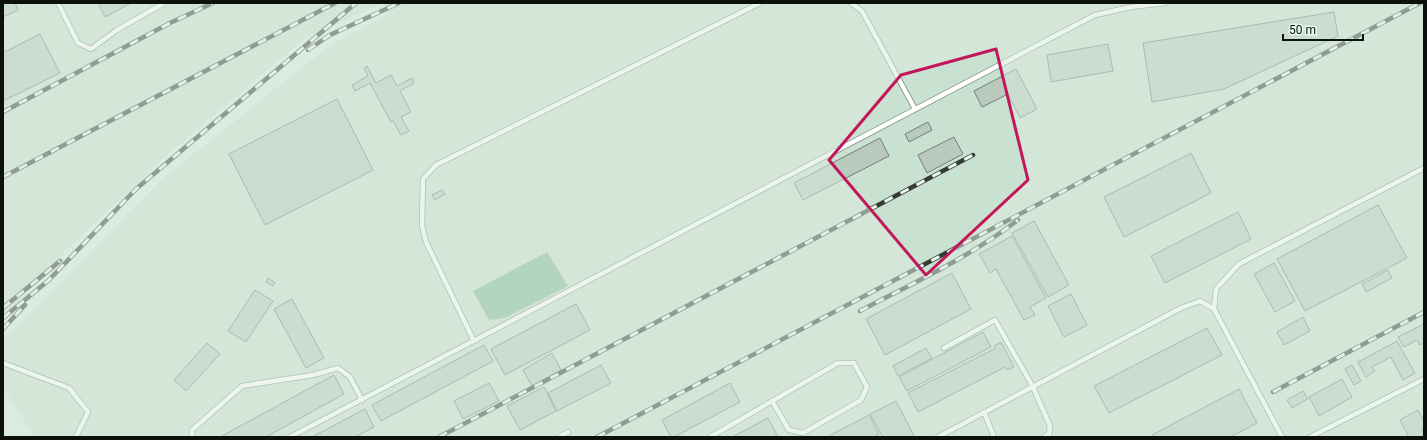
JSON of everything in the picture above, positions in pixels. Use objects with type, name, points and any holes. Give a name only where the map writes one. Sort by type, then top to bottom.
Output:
[{"type":"lane","points":[[58,3],[78,43],[91,49],[117,30],[164,3]]},
{"type":"lane","points":[[474,341],[426,242],[422,226],[423,179],[436,165],[760,3]]},
{"type":"lane","points":[[851,3],[862,11],[915,109]]},
{"type":"lane","points":[[290,437],[1095,15],[1130,5],[1165,3]]},
{"type":"lane","points":[[1214,309],[1216,289],[1239,264],[1424,168]]},
{"type":"lane","points":[[938,437],[1181,308],[1200,301],[1214,309],[1282,437]]},
{"type":"lane","points":[[944,348],[995,320],[1033,386],[1050,426],[1049,434],[1044,437]]},
{"type":"lane","points":[[3,363],[69,388],[88,412],[76,437]]},
{"type":"lane","points":[[710,437],[772,401],[838,363],[854,363],[867,387],[861,400],[803,433],[789,430],[772,401]]},
{"type":"lane","points":[[192,437],[192,430],[242,386],[313,375],[338,368],[350,377],[362,400]]},
{"type":"lane","points":[[1310,437],[1424,379]]},
{"type":"lane","points":[[984,412],[994,437]]},
{"type":"lane","points":[[560,437],[568,432]]},
{"type":"highlighted area","points":[[996,49],[1028,180],[926,275],[829,160],[901,75]]},
{"type":"shaded area","points":[[3,3],[383,3],[305,38],[167,155],[66,250],[3,317]]},
{"type":"shaded area","points":[[383,3],[1424,3],[1424,437],[35,437],[3,387],[3,341],[165,177],[328,47],[388,14]]},
{"type":"green space","points":[[547,252],[568,286],[505,318],[489,320],[473,291]]},
{"type":"building","points":[[3,3],[15,3],[18,10],[3,17]]},
{"type":"building","points":[[98,3],[131,3],[105,17]]},
{"type":"building","points":[[1334,12],[1338,36],[1224,89],[1152,102],[1143,43]]},
{"type":"building","points":[[40,34],[60,73],[3,101],[3,53]]},
{"type":"building","points":[[1108,44],[1113,71],[1051,82],[1047,55]]},
{"type":"building","points":[[367,66],[376,83],[391,75],[397,86],[412,78],[414,83],[400,91],[411,112],[401,117],[409,131],[401,135],[393,121],[391,122],[370,83],[355,91],[352,85],[368,76],[364,68]]},
{"type":"building","points":[[1016,69],[1037,109],[1020,118],[1008,94],[982,107],[974,91]]},
{"type":"building","points":[[337,99],[373,170],[265,225],[229,154]]},
{"type":"building","points":[[928,122],[932,130],[909,142],[905,134]]},
{"type":"building","points":[[954,137],[963,154],[927,173],[918,155]]},
{"type":"building","points":[[880,138],[889,156],[803,200],[794,183]]},
{"type":"building","points":[[1191,153],[1211,193],[1124,237],[1104,197]]},
{"type":"building","points":[[442,190],[445,194],[435,200],[432,195]]},
{"type":"building","points":[[1378,205],[1407,258],[1305,311],[1277,259]]},
{"type":"building","points":[[1238,212],[1251,239],[1165,283],[1151,256]]},
{"type":"building","points":[[1034,221],[1069,285],[1048,297],[1012,233]]},
{"type":"building","points":[[1012,236],[1046,298],[1030,307],[1035,315],[1024,320],[996,269],[990,273],[979,254]]},
{"type":"building","points":[[1274,263],[1295,301],[1275,312],[1254,274]]},
{"type":"building","points":[[1388,270],[1392,278],[1366,292],[1362,284]]},
{"type":"building","points":[[952,273],[971,309],[885,355],[866,319]]},
{"type":"building","points":[[268,278],[275,283],[273,286],[266,282]]},
{"type":"building","points":[[255,290],[273,301],[246,342],[228,331]]},
{"type":"building","points":[[1071,294],[1087,325],[1064,337],[1048,306]]},
{"type":"building","points":[[292,299],[324,358],[306,368],[274,309]]},
{"type":"building","points":[[576,304],[590,330],[505,375],[491,349]]},
{"type":"building","points":[[1303,317],[1310,331],[1284,345],[1277,332]]},
{"type":"building","points":[[1424,324],[1424,343],[1420,345],[1417,340],[1404,347],[1398,337]]},
{"type":"building","points":[[1207,328],[1222,355],[1109,413],[1094,386]]},
{"type":"building","points":[[983,332],[991,347],[907,391],[899,377]]},
{"type":"building","points":[[1397,341],[1415,373],[1403,380],[1391,357],[1372,367],[1375,371],[1366,377],[1358,362]]},
{"type":"building","points":[[1001,342],[1014,367],[1007,370],[1005,367],[918,412],[908,393],[996,348],[994,346]]},
{"type":"building","points":[[207,343],[220,354],[186,391],[174,380]]},
{"type":"building","points":[[484,345],[493,361],[381,421],[372,405]]},
{"type":"building","points":[[926,348],[932,358],[898,376],[893,366]]},
{"type":"building","points":[[552,353],[561,370],[532,386],[523,370]]},
{"type":"building","points":[[601,365],[611,383],[557,411],[548,393]]},
{"type":"building","points":[[1352,365],[1361,381],[1354,385],[1345,369]]},
{"type":"building","points":[[334,375],[344,394],[266,437],[220,437]]},
{"type":"building","points":[[1342,379],[1352,397],[1319,416],[1309,397]]},
{"type":"building","points":[[489,383],[499,401],[463,419],[454,401]]},
{"type":"building","points":[[730,383],[740,402],[674,437],[671,437],[662,420]]},
{"type":"building","points":[[544,387],[556,411],[520,430],[507,406]]},
{"type":"building","points":[[1239,389],[1257,423],[1230,437],[1153,437],[1152,435]]},
{"type":"building","points":[[1303,391],[1308,399],[1292,408],[1287,400]]},
{"type":"building","points":[[896,401],[914,436],[912,437],[883,437],[870,414]]},
{"type":"building","points":[[365,409],[374,427],[355,437],[312,437]]},
{"type":"building","points":[[1418,410],[1424,421],[1424,429],[1422,430],[1424,435],[1420,437],[1409,437],[1400,420]]},
{"type":"building","points":[[869,415],[879,434],[874,437],[827,437]]},
{"type":"building","points":[[768,418],[778,437],[732,437]]},
{"type":"railway","points":[[3,112],[170,23],[213,3]]},
{"type":"railway","points":[[3,177],[335,3]]},
{"type":"railway","points":[[3,318],[49,280],[136,189],[356,3]]},
{"type":"railway","points":[[308,50],[330,35],[399,3]]},
{"type":"railway","points":[[597,437],[1420,3]]},
{"type":"railway","points":[[439,437],[973,155]]},
{"type":"railway","points":[[860,311],[961,258],[1018,220]]},
{"type":"railway","points":[[3,308],[60,261]]},
{"type":"railway","points":[[3,329],[25,305]]},
{"type":"railway","points":[[1273,392],[1424,312]]}]
